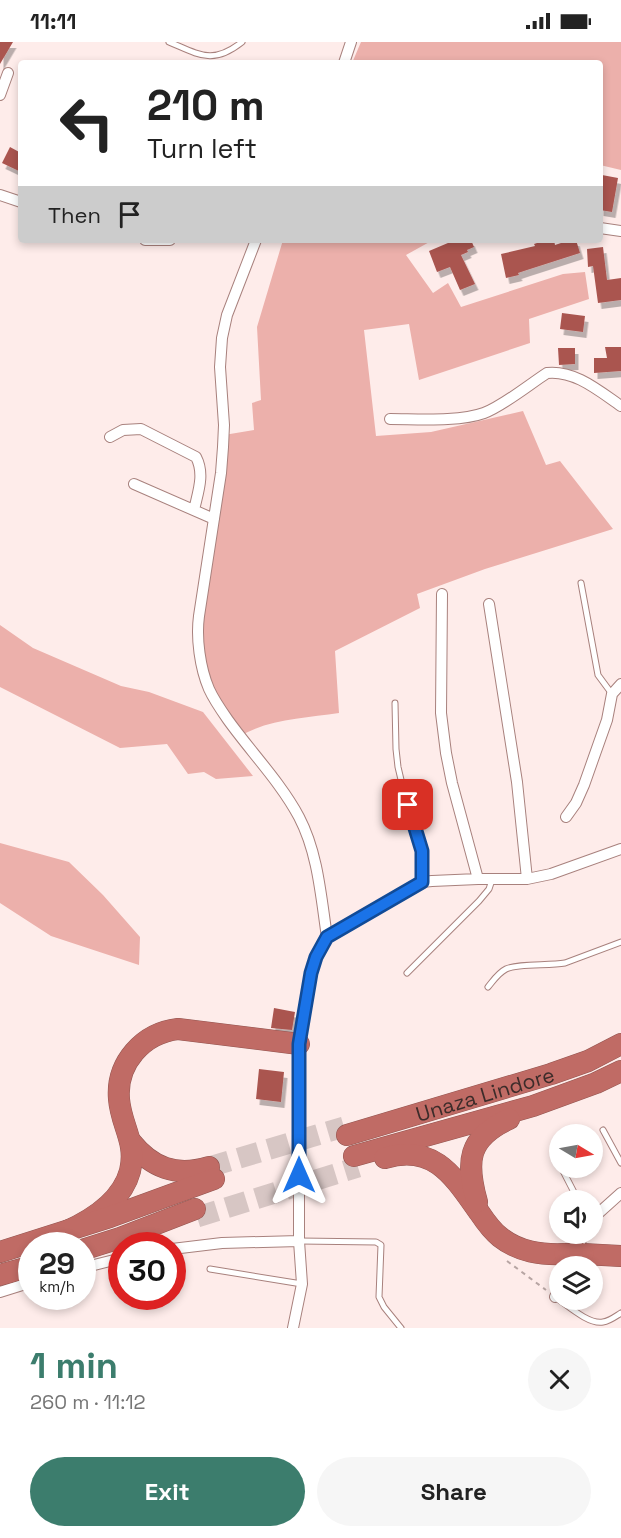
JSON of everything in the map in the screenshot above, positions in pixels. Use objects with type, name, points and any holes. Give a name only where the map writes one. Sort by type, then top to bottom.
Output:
[{"type":"highway","points":[[65,1232],[103,1210],[119,1192],[129,1174],[132,1156],[131,1142],[121,1114],[119,1085],[123,1070],[136,1049],[164,1032],[178,1029],[299,1044]]},
{"type":"highway","name":"Unaza Lindore","points":[[346,1131],[382,1124],[551,1074],[588,1061],[621,1044]]},
{"type":"highway","points":[[621,1073],[594,1088],[508,1120],[489,1130],[477,1145],[471,1163],[472,1182],[480,1214],[496,1234],[518,1248],[546,1254],[575,1252],[621,1256]]},
{"type":"highway","name":"Unaza Lindore","points":[[480,1214],[452,1176],[428,1158],[412,1154],[356,1161],[533,1106],[621,1073]]},
{"type":"highway","points":[[65,1232],[110,1217],[212,1173],[199,1170],[185,1172],[157,1165],[140,1153],[131,1142]]},
{"type":"highway","points":[[96,1245],[196,1213]]},
{"type":"highway","points":[[3,1252],[18,1247]]},
{"type":"street","points":[[345,60],[351,42]]},
{"type":"street","points":[[0,94],[8,73]]},
{"type":"street","points":[[0,195],[18,201]]},
{"type":"street","points":[[603,228],[621,231]]},
{"type":"street","points":[[255,243],[227,315],[222,338],[220,367],[224,435],[221,473],[198,636],[206,682],[215,701],[290,801],[300,818],[317,871],[327,937]]},
{"type":"street","points":[[390,419],[465,417],[484,413],[547,373],[557,372],[566,373],[621,406]]},
{"type":"street","points":[[110,437],[123,430],[141,429],[196,457],[200,465],[201,478],[194,510]]},
{"type":"street","points":[[134,484],[214,519]]},
{"type":"street","points":[[442,594],[441,713],[446,753],[478,879]]},
{"type":"street","points":[[489,604],[517,782],[527,879]]},
{"type":"street","points":[[566,817],[576,803],[584,785],[607,720],[612,694],[621,684]]},
{"type":"street","points":[[293,1328],[302,1284],[299,1241],[299,1044],[311,973],[316,957],[327,937],[422,882],[527,879],[551,874],[621,849]]},
{"type":"street","points":[[603,1209],[621,1193]]},
{"type":"street","points":[[186,1247],[222,1243],[299,1241]]},
{"type":"street","points":[[0,1292],[18,1286]]},
{"type":"lane","points":[[170,42],[198,54],[216,56],[228,52],[242,42]]},
{"type":"lane","points":[[581,584],[598,675],[612,694]]},
{"type":"lane","points":[[395,703],[398,767],[420,845],[422,882]]},
{"type":"lane","points":[[407,973],[479,901],[489,889],[493,879]]},
{"type":"lane","points":[[488,987],[505,969],[557,965],[621,942]]},
{"type":"lane","points":[[603,1130],[621,1163]]},
{"type":"lane","points":[[299,1241],[376,1242],[381,1245],[379,1297],[401,1328]]},
{"type":"lane","points":[[210,1269],[302,1284]]},
{"type":"lane","points":[[579,1310],[594,1322],[602,1323],[621,1313]]},
{"type":"path","points":[[504,1259],[549,1288]]},
{"type":"shaded area","points":[[361,42],[621,42],[621,170],[603,166],[603,60],[353,60]]},
{"type":"shaded area","points":[[282,243],[428,243],[406,255],[433,293],[448,283],[461,307],[563,274],[585,272],[589,299],[529,319],[530,343],[419,380],[409,324],[364,330],[376,436],[431,432],[523,411],[546,465],[560,461],[613,529],[485,569],[417,594],[420,608],[335,651],[339,713],[275,723],[240,736],[215,701],[198,636],[224,435],[254,430],[252,403],[261,400],[257,327]]},
{"type":"shaded area","points":[[0,625],[33,648],[121,686],[149,692],[203,712],[253,776],[216,779],[204,772],[188,774],[167,744],[120,748],[0,687]]},
{"type":"shaded area","points":[[0,843],[69,862],[103,895],[140,937],[139,965],[51,936],[0,903]]},
{"type":"building","points":[[0,42],[13,42],[0,64]]},
{"type":"building","points":[[10,147],[18,151],[18,171],[2,163]]},
{"type":"building","points":[[603,175],[618,178],[612,212],[603,210]]},
{"type":"building","points":[[448,243],[472,243],[474,247],[461,255],[475,284],[460,290],[450,267],[437,272],[429,251]]},
{"type":"building","points":[[577,243],[580,253],[506,278],[501,254],[535,246],[534,244]]},
{"type":"building","points":[[603,247],[607,280],[621,278],[621,300],[598,303],[593,266],[588,267],[587,249]]},
{"type":"building","points":[[562,313],[585,316],[583,332],[560,329]]},
{"type":"building","points":[[605,347],[621,347],[621,371],[594,373],[594,358],[607,358]]},
{"type":"building","points":[[558,348],[575,348],[575,364],[559,365]]},
{"type":"building","points":[[274,1008],[295,1012],[292,1030],[271,1028]]},
{"type":"building","points":[[259,1069],[284,1072],[281,1102],[256,1099]]},
{"type":"tunnel","points":[[209,1167],[344,1127]]},
{"type":"tunnel","points":[[197,1217],[358,1167]]},
{"type":"route","points":[[299,1175],[299,1044],[311,973],[316,957],[327,937],[422,882],[422,851],[408,805]]}]
